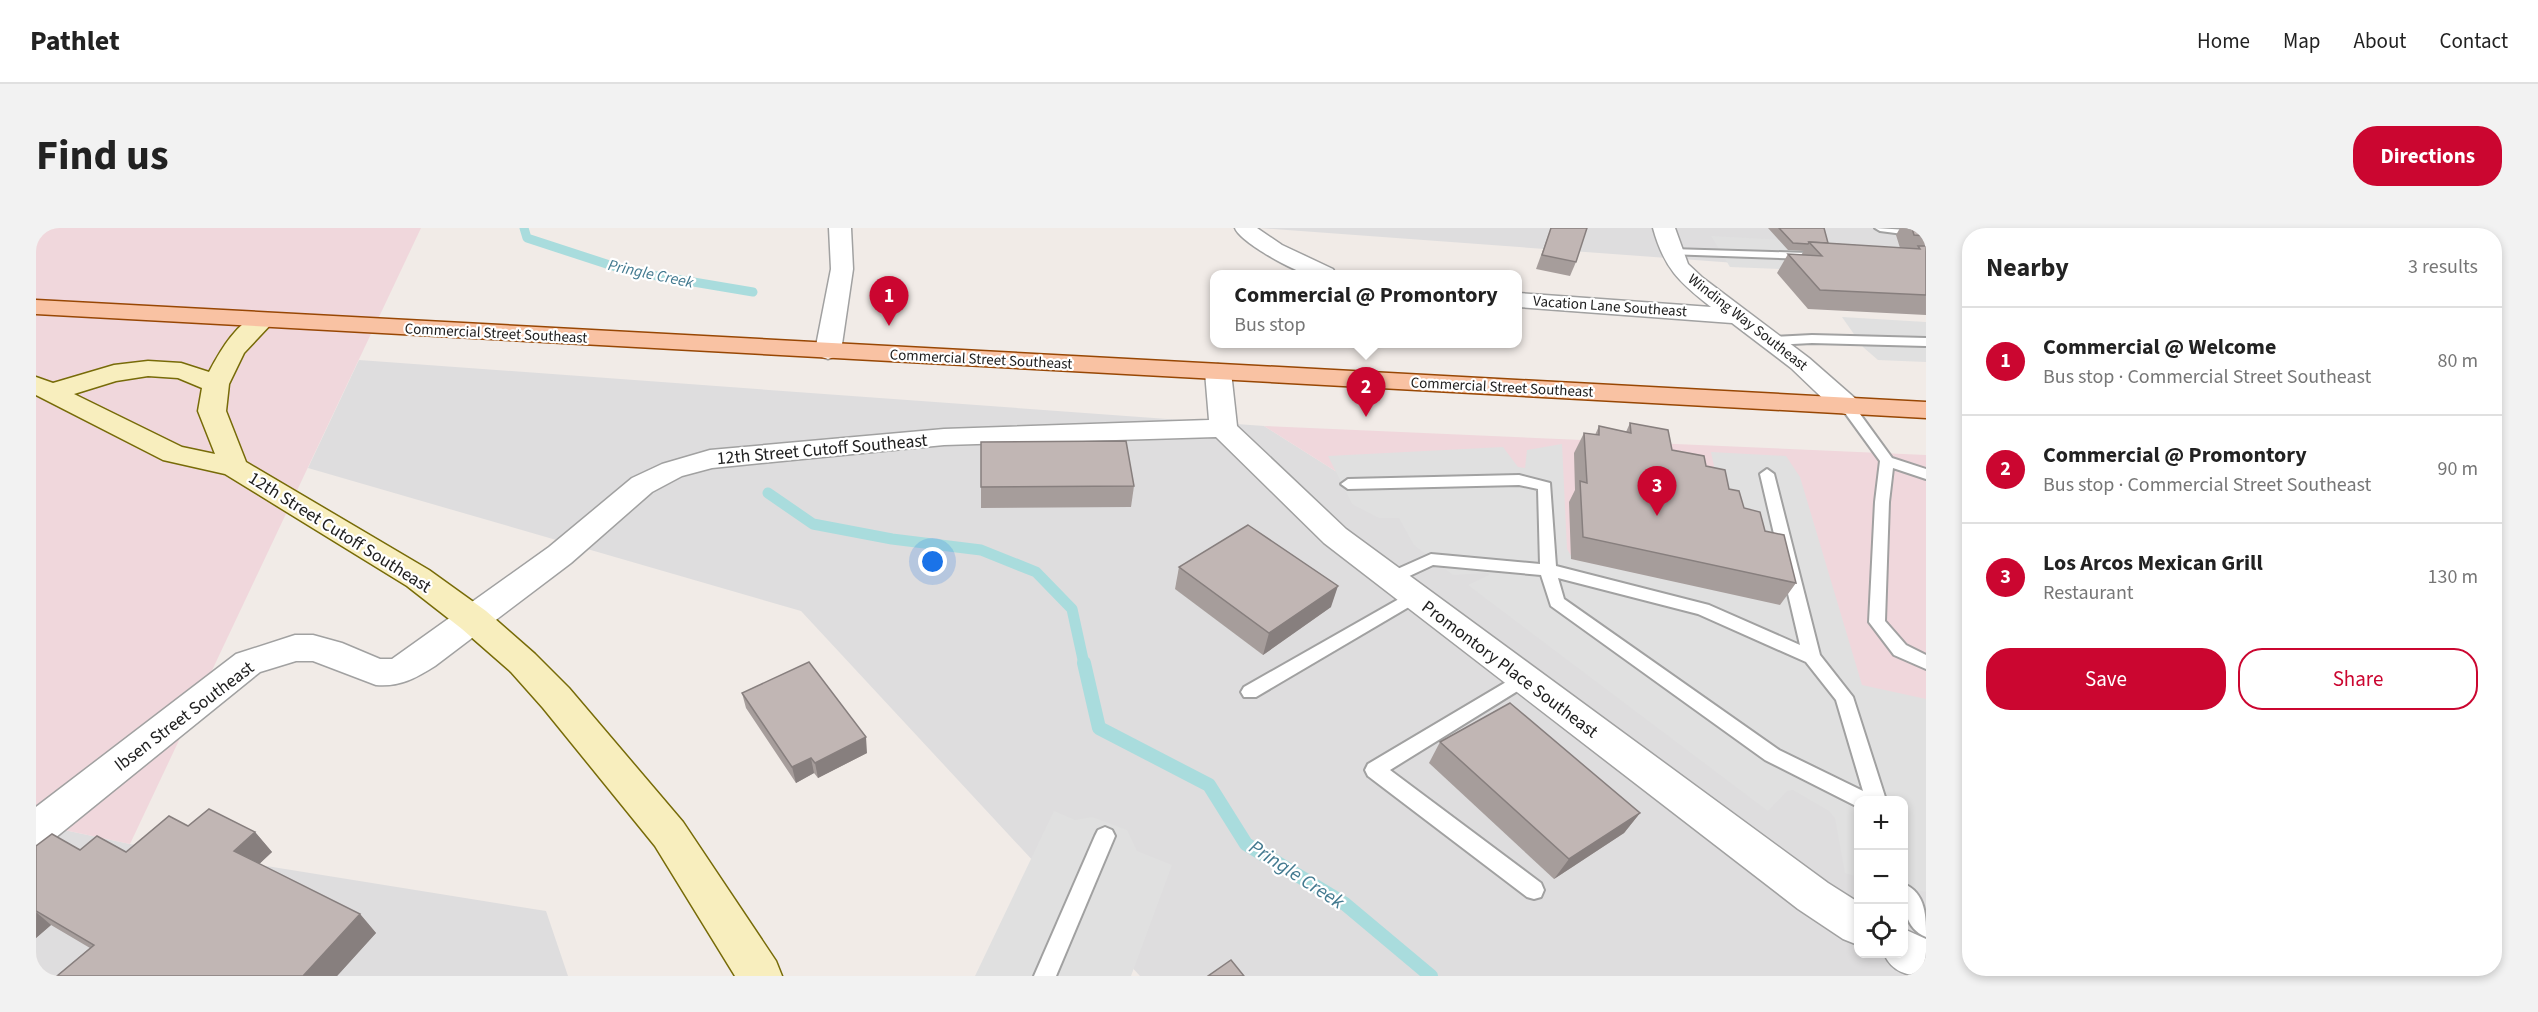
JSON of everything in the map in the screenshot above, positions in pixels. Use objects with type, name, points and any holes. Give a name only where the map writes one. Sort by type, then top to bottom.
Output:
[{"type":"main road","name":"Commercial Street Southeast","points":[[36,307],[1926,410]]},
{"type":"main road","name":"12th Street Cutoff Southeast","points":[[234,467],[212,411],[216,384],[233,350],[263,320]]},
{"type":"main road","points":[[41,391],[100,377],[149,369],[181,371],[216,384]]},
{"type":"main road","name":"12th Street Cutoff Southeast","points":[[41,391],[173,454],[234,467],[409,572],[474,620],[523,663],[556,698],[669,834],[760,976]]},
{"type":"street","points":[[828,351],[842,269],[840,228]]},
{"type":"street","name":"Winding Way Southeast","points":[[1664,228],[1671,252],[1679,267],[1695,283],[1772,341],[1847,406]]},
{"type":"street","points":[[1245,229],[1274,250],[1316,270]]},
{"type":"street","name":"Vacation Lane Southeast","points":[[1522,300],[1738,316]]},
{"type":"street","points":[[1218,372],[1223,428]]},
{"type":"street","name":"Promontory Place Southeast","points":[[1223,428],[1315,519],[1401,588],[1813,896],[1854,922]]},
{"type":"street","name":"12th Street Cutoff Southeast","points":[[474,620],[560,555],[642,485],[672,470],[710,459],[944,437],[1223,428]]},
{"type":"street","name":"Ibsen Street Southeast","points":[[36,830],[248,663],[294,648],[313,648],[330,652],[376,672],[400,671],[474,620]]},
{"type":"street","points":[[1908,952],[1926,962]]},
{"type":"lane","points":[[1880,228],[1926,234]]},
{"type":"lane","points":[[1671,252],[1824,256]]},
{"type":"lane","points":[[1772,341],[1812,339],[1926,342]]},
{"type":"lane","points":[[1847,406],[1887,461],[1926,474]]},
{"type":"lane","points":[[1887,461],[1882,502],[1877,622],[1900,650],[1926,662]]},
{"type":"lane","points":[[1767,474],[1812,657],[1844,697],[1874,796]]},
{"type":"lane","points":[[1348,484],[1519,480],[1545,486],[1548,570],[1557,602],[1772,755],[1854,796]]},
{"type":"lane","points":[[1250,692],[1401,588],[1431,559],[1548,570],[1703,609],[1812,657]]},
{"type":"lane","points":[[1523,679],[1375,770],[1534,890]]},
{"type":"lane","points":[[1045,976],[1105,836]]},
{"type":"lane","points":[[1908,900],[1926,927]]},
{"type":"shaded area","points":[[36,228],[421,228],[130,844],[36,824]]},
{"type":"shaded area","points":[[1259,228],[1926,228],[1926,277]]},
{"type":"shaded area","points":[[1711,236],[1926,248],[1803,270],[1730,267]]},
{"type":"shaded area","points":[[1842,317],[1926,322],[1926,362],[1878,360],[1863,347]]},
{"type":"shaded area","points":[[359,360],[1264,426],[1854,798],[1854,958],[1908,958],[1908,833],[1926,844],[1926,976],[1140,976],[801,611],[308,468]]},
{"type":"shaded area","points":[[1264,426],[1926,455],[1926,844],[1908,808],[1908,796],[1854,796],[1854,798]]},
{"type":"shaded area","points":[[1562,444],[1567,549],[1573,559],[1779,604],[1723,508],[1711,452],[1786,456],[1800,477],[1862,685],[1926,699],[1926,892],[1908,888],[1908,796],[1854,796],[1854,876],[1845,873],[1835,818],[1829,811],[1793,790],[1787,791],[1768,811],[1468,585],[1489,575],[1488,573],[1453,575],[1414,545],[1399,518],[1379,518],[1352,504],[1328,456],[1503,447],[1518,467],[1525,468],[1527,450]]},
{"type":"shaded area","points":[[1054,811],[1075,820],[1092,817],[1127,830],[1137,851],[1172,865],[1131,976],[975,976]]},
{"type":"shaded area","points":[[36,824],[130,844],[546,911],[568,976],[36,976]]},
{"type":"building","points":[[1551,228],[1587,228],[1576,262],[1542,255]]},
{"type":"building","points":[[1779,228],[1824,228],[1828,243],[1793,243]]},
{"type":"building","points":[[1912,228],[1926,228],[1926,236],[1914,235]]},
{"type":"building","points":[[1809,242],[1920,249],[1918,246],[1926,246],[1926,295],[1820,290],[1788,254],[1822,256]]},
{"type":"building","points":[[1630,423],[1668,430],[1672,450],[1704,456],[1706,466],[1725,470],[1729,489],[1739,491],[1744,508],[1760,512],[1765,531],[1784,535],[1796,583],[1583,537],[1580,481],[1587,483],[1584,433],[1599,435],[1599,426],[1631,433]]},
{"type":"building","points":[[1126,441],[1134,486],[981,487],[981,442]]},
{"type":"building","points":[[1248,525],[1338,586],[1269,633],[1179,567]]},
{"type":"building","points":[[809,662],[866,737],[815,763],[811,758],[792,767],[742,693]]},
{"type":"building","points":[[1510,703],[1640,813],[1569,859],[1440,742]]},
{"type":"building","points":[[209,809],[255,832],[234,851],[360,914],[303,976],[57,976],[94,945],[36,911],[36,846],[52,834],[80,850],[97,836],[126,852],[169,816],[188,826]]},
{"type":"building","points":[[1231,960],[1244,976],[1208,976]]},
{"type":"waterway","name":"Pringle Creek","points":[[524,228],[527,238],[628,271],[753,292]]},
{"type":"waterway","name":"Pringle Creek","points":[[768,493],[813,524],[892,539],[981,550],[1036,572],[1072,609],[1084,664]]},
{"type":"waterway","name":"Pringle Creek","points":[[1084,663],[1099,728],[1209,785],[1246,844],[1345,904],[1431,976]]},
{"type":"place","name":"Commercial @ Welcome","points":[[889,326]]},
{"type":"place","name":"Commercial @ Promontory","points":[[1366,417]]},
{"type":"place","name":"Los Arcos Mexican Grill","points":[[1657,516]]}]
